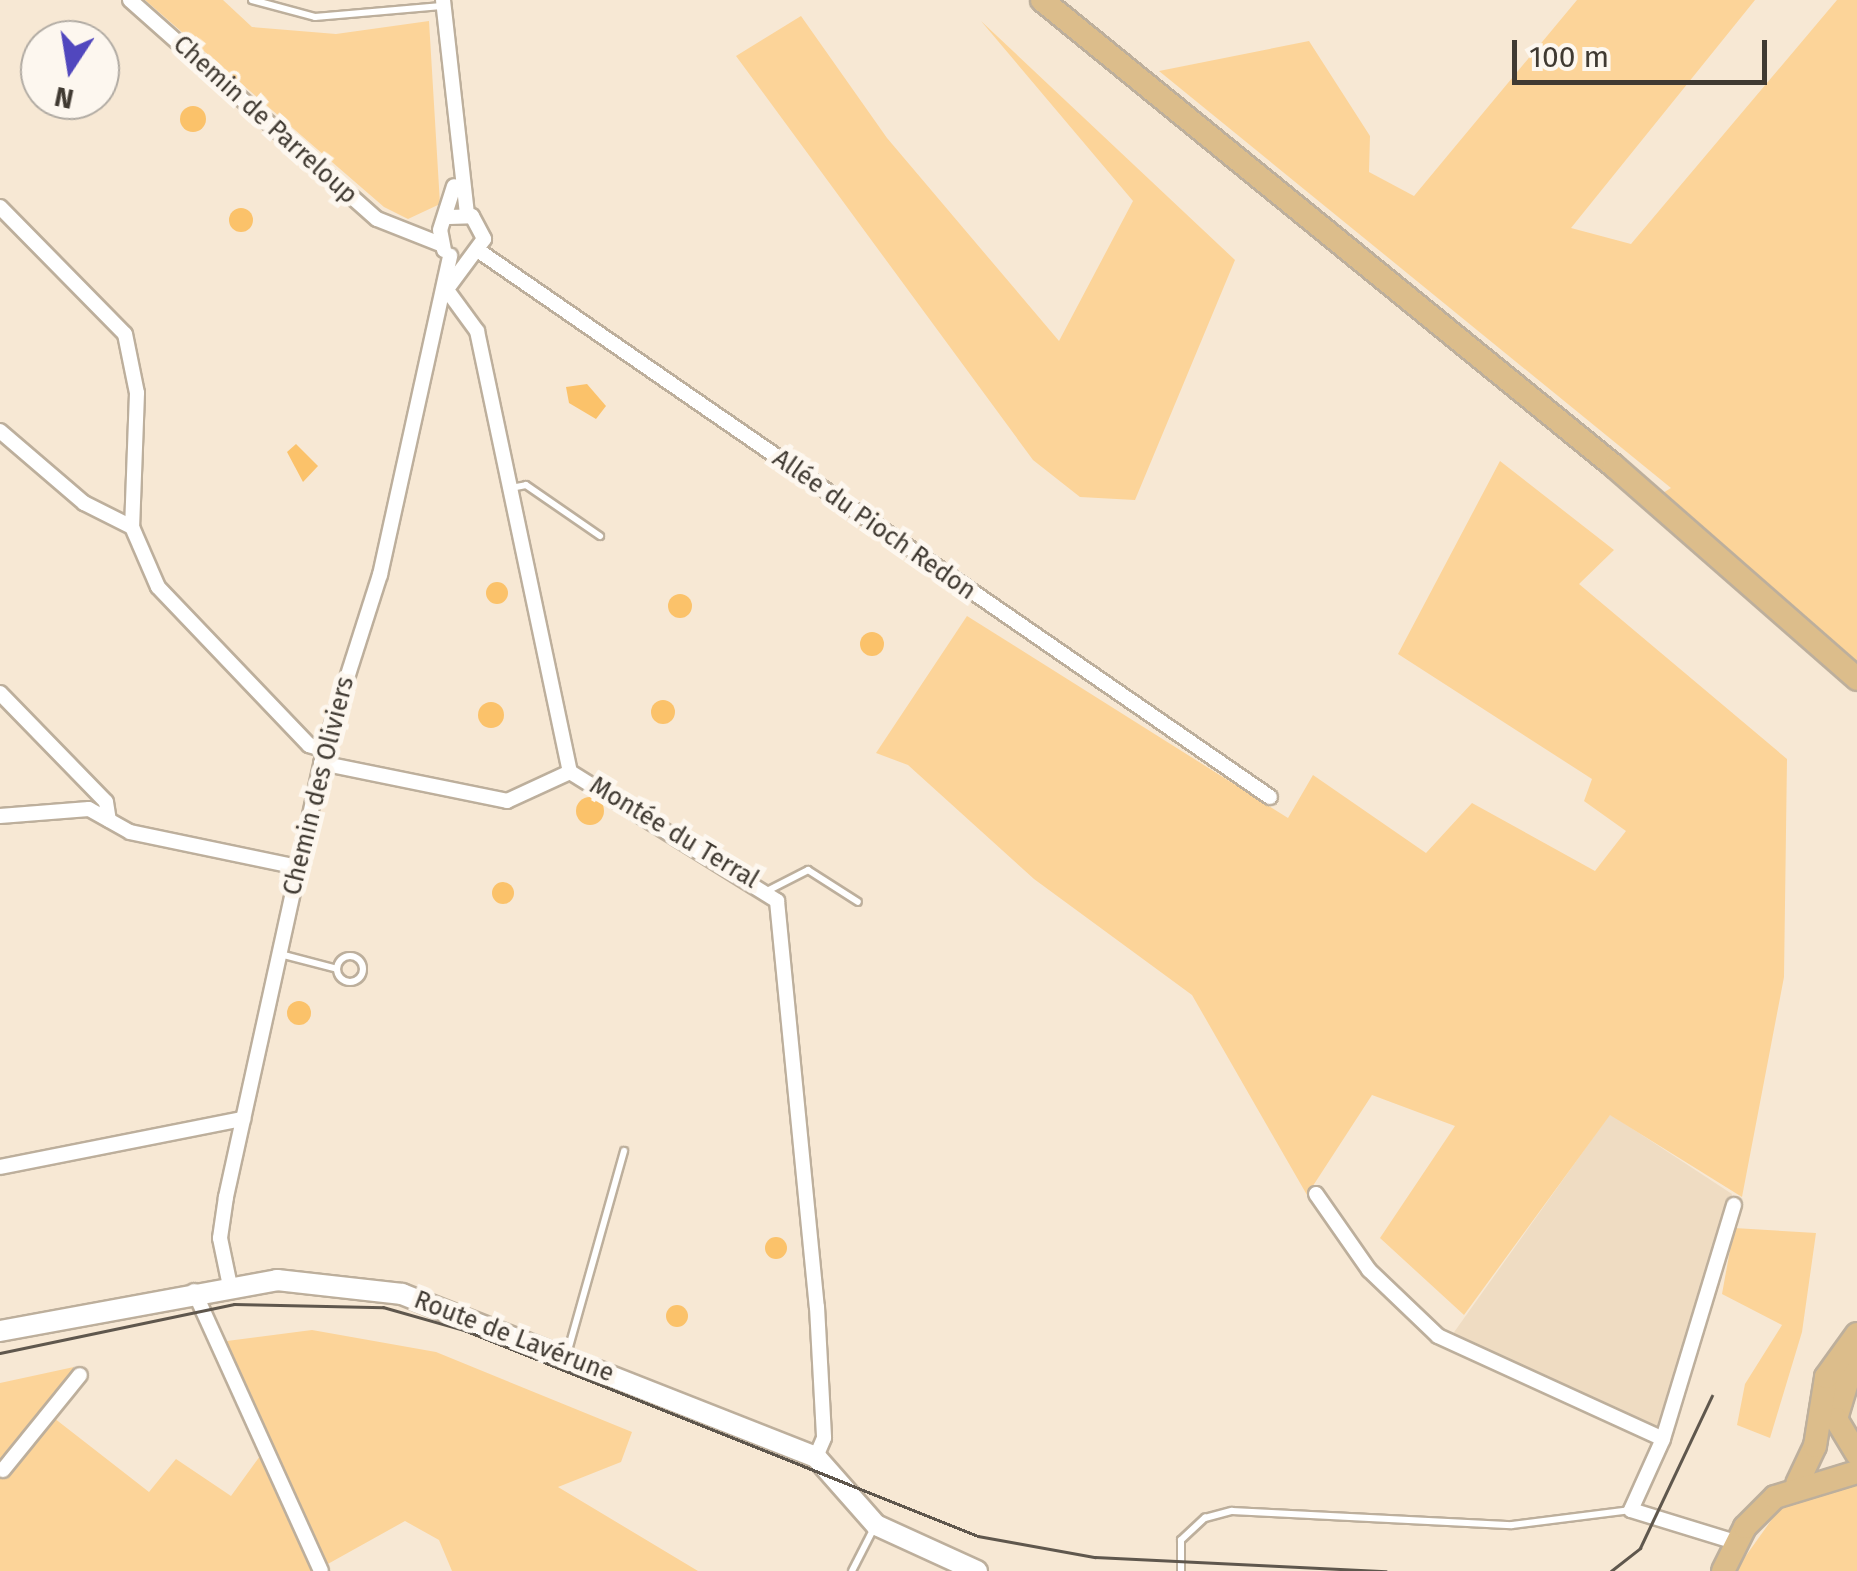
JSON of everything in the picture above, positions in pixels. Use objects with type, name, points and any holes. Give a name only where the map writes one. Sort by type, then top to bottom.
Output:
[{"type":"main road","points":[[1042,0],[1614,466],[1857,679]]},
{"type":"main road","name":"Route de Lavérune","points":[[0,1331],[230,1286],[356,1284],[446,1306],[816,1457],[876,1525],[977,1571]]},
{"type":"main road","points":[[1723,1571],[1734,1542],[1797,1484],[1816,1446],[1826,1376],[1857,1334]]},
{"type":"main road","points":[[1857,1349],[1836,1418],[1857,1454]]},
{"type":"main road","points":[[1797,1484],[1857,1472]]},
{"type":"street","name":"Chemin de Parreloup","points":[[130,0],[378,219],[445,250]]},
{"type":"street","name":"Chemin des Oliviers","points":[[443,3],[456,176],[467,214],[484,232],[447,290]]},
{"type":"street","name":"Chemin des Oliviers","points":[[230,1286],[220,1228],[323,757],[380,576],[447,290],[446,220],[456,176]]},
{"type":"street","points":[[0,207],[124,334],[137,394],[132,527],[158,587],[323,757],[508,801],[570,772]]},
{"type":"street","points":[[405,232],[467,214]]},
{"type":"street","points":[[445,250],[472,255]]},
{"type":"street","name":"Allée du Pioch Redon","points":[[472,255],[1270,797]]},
{"type":"street","name":"Montée du Terral","points":[[447,290],[476,330],[570,772],[769,890],[817,1307],[824,1438],[816,1457]]},
{"type":"street","points":[[0,430],[84,504],[132,527]]},
{"type":"street","points":[[0,693],[106,802],[109,820]]},
{"type":"street","points":[[0,816],[75,808],[297,867]]},
{"type":"street","points":[[0,1167],[243,1119]]},
{"type":"street","points":[[1316,1194],[1369,1270],[1438,1336],[1663,1439]]},
{"type":"street","points":[[1734,1205],[1663,1439],[1630,1510],[1734,1542]]},
{"type":"street","points":[[194,1291],[206,1328],[321,1571]]},
{"type":"street","points":[[1,1470],[80,1375]]},
{"type":"lane","points":[[252,0],[315,16],[443,3]]},
{"type":"lane","points":[[510,488],[526,485],[600,536]]},
{"type":"lane","points":[[769,890],[808,870],[858,902]]},
{"type":"lane","points":[[278,954],[337,969],[350,982],[363,972],[350,956],[337,969]]},
{"type":"lane","points":[[566,1356],[624,1151]]},
{"type":"lane","points":[[1181,1571],[1181,1540],[1205,1518],[1232,1511],[1512,1524],[1630,1510]]},
{"type":"lane","points":[[852,1571],[876,1525]]},
{"type":"shaded area","points":[[145,0],[223,0],[252,27],[336,34],[429,21],[440,204],[408,219],[384,207]]},
{"type":"shaded area","points":[[1577,0],[1755,0],[1571,228],[1631,244],[1837,0],[1857,0],[1857,684],[1653,499],[1671,488],[1159,71],[1309,41],[1370,136],[1369,172],[1414,196]]},
{"type":"shaded area","points":[[801,16],[887,138],[1059,341],[1133,201],[981,21],[1235,260],[1135,500],[1080,497],[1033,460],[736,56]]},
{"type":"shaded area","points":[[193,106],[202,110],[206,119],[202,128],[193,132],[184,128],[180,119],[184,110]]},
{"type":"shaded area","points":[[241,208],[253,220],[241,232],[229,220]]},
{"type":"shaded area","points":[[587,384],[606,406],[596,419],[569,403],[566,387]]},
{"type":"shaded area","points":[[296,444],[318,466],[303,482],[287,452]]},
{"type":"shaded area","points":[[1500,461],[1614,550],[1579,584],[1787,759],[1784,977],[1742,1197],[1610,1115],[1464,1315],[1380,1238],[1455,1126],[1372,1095],[1307,1195],[1192,995],[1034,879],[908,765],[876,753],[967,616],[1288,818],[1313,775],[1426,853],[1472,803],[1595,871],[1626,831],[1584,801],[1592,779],[1398,654]]},
{"type":"shaded area","points":[[497,582],[505,585],[505,601],[497,604],[489,601],[486,593],[489,585]]},
{"type":"shaded area","points":[[680,594],[692,606],[680,618],[668,606]]},
{"type":"shaded area","points":[[867,632],[877,632],[884,644],[877,656],[867,656],[860,649],[860,639]]},
{"type":"shaded area","points":[[663,700],[672,703],[672,721],[663,724],[654,721],[651,712],[654,703]]},
{"type":"shaded area","points":[[491,702],[500,706],[504,715],[500,724],[491,728],[482,724],[478,715],[482,706]]},
{"type":"shaded area","points":[[590,797],[600,801],[604,811],[600,821],[590,825],[580,821],[576,811],[580,801]]},
{"type":"shaded area","points":[[503,882],[511,885],[511,901],[503,904],[495,901],[492,893],[495,885]]},
{"type":"shaded area","points":[[299,1001],[311,1013],[299,1025],[287,1013]]},
{"type":"shaded area","points":[[1610,1114],[1732,1194],[1657,1426],[1452,1335]]},
{"type":"shaded area","points":[[1734,1228],[1816,1233],[1802,1332],[1770,1438],[1737,1425],[1745,1384],[1782,1325],[1722,1294]]},
{"type":"shaded area","points":[[776,1237],[784,1240],[784,1256],[776,1259],[768,1256],[765,1248],[768,1240]]},
{"type":"shaded area","points":[[673,1305],[681,1305],[688,1316],[681,1327],[673,1327],[666,1320],[666,1312]]},
{"type":"shaded area","points":[[312,1330],[436,1352],[632,1432],[621,1462],[558,1487],[698,1571],[452,1571],[439,1540],[405,1521],[326,1565],[219,1342]]},
{"type":"shaded area","points":[[74,1367],[45,1411],[149,1492],[176,1459],[231,1496],[260,1456],[314,1571],[0,1571],[0,1383]]},
{"type":"shaded area","points":[[1857,1484],[1857,1571],[1735,1571],[1780,1508]]},
{"type":"tram line","points":[[0,1353],[234,1304],[383,1307],[464,1330],[978,1536],[1095,1557],[1386,1571]]},
{"type":"tram line","points":[[1611,1571],[1640,1548],[1712,1396]]}]
